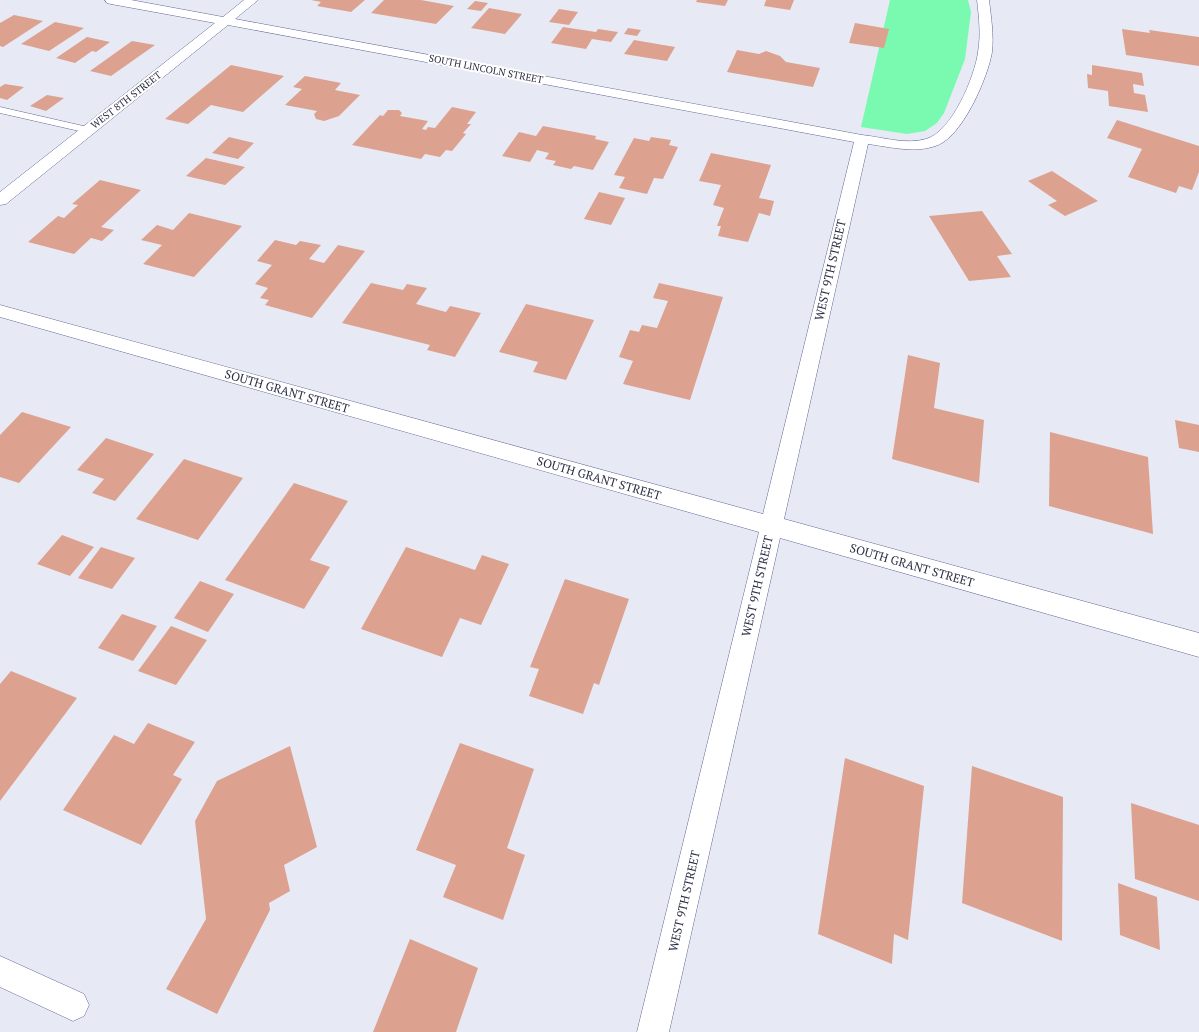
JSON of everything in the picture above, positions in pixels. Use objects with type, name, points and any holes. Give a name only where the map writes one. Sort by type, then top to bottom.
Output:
[{"type":"street","name":"SOUTH LINCOLN STREET","points":[[111,0],[862,139],[918,145],[935,141],[950,130],[975,85],[985,53],[986,22],[982,0]]},
{"type":"street","name":"WEST 8TH STREET","points":[[0,200],[252,0]]},
{"type":"street","name":"WEST 9TH STREET","points":[[653,1032],[862,139]]},
{"type":"street","name":"SOUTH GRANT STREET","points":[[0,311],[1199,645]]},
{"type":"street","points":[[0,970],[73,1005]]},
{"type":"lane","points":[[0,110],[88,130]]},
{"type":"green space","points":[[890,0],[968,0],[971,12],[965,59],[944,113],[937,123],[925,131],[907,134],[861,127]]},
{"type":"building","points":[[311,0],[365,0],[351,12],[317,6],[321,2]]},
{"type":"building","points":[[384,0],[421,0],[454,6],[436,24],[371,13]]},
{"type":"building","points":[[697,0],[728,0],[725,6],[696,2]]},
{"type":"building","points":[[766,0],[794,0],[790,10],[764,6]]},
{"type":"building","points":[[475,1],[488,3],[481,11],[467,9]]},
{"type":"building","points":[[489,8],[522,14],[505,34],[471,28]]},
{"type":"building","points":[[559,9],[578,12],[569,25],[549,22]]},
{"type":"building","points":[[14,15],[43,21],[3,47],[0,46],[0,23]]},
{"type":"building","points":[[55,22],[84,28],[49,51],[21,44]]},
{"type":"building","points":[[855,23],[889,29],[884,48],[849,43]]},
{"type":"building","points":[[563,27],[596,32],[598,29],[618,32],[611,42],[592,39],[586,49],[551,43]]},
{"type":"building","points":[[628,28],[641,30],[637,36],[624,34]]},
{"type":"building","points":[[1122,29],[1150,33],[1149,30],[1199,37],[1199,66],[1126,55]]},
{"type":"building","points":[[87,37],[110,42],[96,52],[92,51],[75,63],[56,58]]},
{"type":"building","points":[[634,40],[675,47],[667,61],[624,54]]},
{"type":"building","points":[[132,41],[155,45],[111,76],[90,71]]},
{"type":"building","points":[[737,50],[759,54],[766,51],[780,56],[786,62],[820,68],[813,87],[727,72]]},
{"type":"building","points":[[231,65],[284,76],[243,112],[211,105],[188,124],[165,119]]},
{"type":"building","points":[[1092,65],[1142,73],[1144,86],[1133,84],[1134,93],[1145,95],[1148,112],[1109,106],[1108,91],[1088,88],[1087,74],[1092,75]]},
{"type":"building","points":[[305,76],[341,83],[335,90],[360,95],[339,116],[324,121],[316,119],[314,114],[317,111],[285,105],[302,89],[293,87]]},
{"type":"building","points":[[5,84],[24,87],[7,100],[0,98],[0,87]]},
{"type":"building","points":[[47,95],[64,98],[46,111],[30,106]]},
{"type":"building","points":[[452,107],[476,112],[467,124],[471,124],[463,133],[466,134],[452,151],[446,150],[440,157],[425,154],[421,159],[352,145],[380,115],[383,116],[388,110],[399,110],[402,113],[400,116],[428,121],[422,129],[426,130],[428,127],[435,128]]},
{"type":"building","points":[[1117,120],[1199,146],[1199,172],[1192,190],[1179,186],[1176,193],[1128,177],[1142,149],[1107,138]]},
{"type":"building","points":[[543,126],[596,136],[595,139],[609,142],[593,170],[574,166],[571,169],[553,165],[556,161],[545,159],[549,153],[537,150],[530,162],[502,156],[519,132],[536,136]]},
{"type":"building","points":[[229,137],[254,143],[238,159],[212,153]]},
{"type":"building","points":[[651,137],[671,140],[669,145],[678,147],[663,179],[654,178],[647,194],[619,188],[625,177],[614,175],[634,138],[649,141]]},
{"type":"building","points":[[711,153],[771,165],[759,198],[774,201],[770,216],[759,213],[748,242],[718,236],[721,226],[717,226],[724,208],[713,205],[721,185],[699,181]]},
{"type":"building","points":[[206,158],[245,167],[225,185],[186,176]]},
{"type":"building","points":[[1052,171],[1098,201],[1065,216],[1048,205],[1057,201],[1028,181]]},
{"type":"building","points":[[100,180],[141,190],[101,227],[114,230],[102,241],[91,238],[74,254],[28,242],[58,216],[64,218],[78,205],[72,204]]},
{"type":"building","points":[[599,192],[625,198],[611,225],[584,219]]},
{"type":"building","points":[[982,211],[1012,254],[997,256],[1011,277],[969,281],[929,216]]},
{"type":"building","points":[[189,213],[242,226],[194,277],[143,264],[162,245],[141,240],[157,225],[173,230]]},
{"type":"building","points":[[275,240],[296,245],[300,241],[321,245],[309,259],[324,263],[338,245],[365,251],[312,318],[265,305],[269,300],[260,298],[268,288],[255,284],[272,265],[257,261]]},
{"type":"building","points":[[371,283],[403,290],[407,284],[427,288],[416,304],[446,312],[450,306],[481,313],[455,357],[427,350],[430,345],[342,323]]},
{"type":"building","points":[[659,283],[723,297],[690,400],[623,384],[633,361],[619,357],[630,330],[639,332],[642,325],[657,328],[668,301],[653,298]]},
{"type":"building","points":[[526,304],[594,320],[566,380],[533,372],[538,362],[499,352]]},
{"type":"building","points":[[908,355],[940,363],[934,408],[984,420],[979,483],[892,459]]},
{"type":"building","points":[[22,412],[71,427],[19,483],[0,477],[0,435]]},
{"type":"building","points":[[1175,420],[1199,425],[1199,452],[1179,448]]},
{"type":"building","points":[[1050,432],[1148,457],[1153,534],[1049,506]]},
{"type":"building","points":[[106,438],[154,454],[115,501],[92,493],[104,479],[77,470]]},
{"type":"building","points":[[184,459],[243,478],[198,540],[136,519]]},
{"type":"building","points":[[294,483],[348,501],[310,560],[330,567],[304,609],[225,580]]},
{"type":"building","points":[[62,535],[94,547],[70,576],[37,564]]},
{"type":"building","points":[[101,547],[135,558],[112,589],[78,578]]},
{"type":"building","points":[[406,547],[475,570],[482,555],[509,564],[481,625],[460,618],[442,657],[361,629]]},
{"type":"building","points":[[565,579],[629,599],[599,685],[594,683],[583,714],[529,696],[539,669],[530,667]]},
{"type":"building","points":[[200,581],[234,594],[208,632],[174,618]]},
{"type":"building","points":[[122,614],[157,626],[133,661],[98,648]]},
{"type":"building","points":[[171,626],[207,640],[176,685],[138,671]]},
{"type":"building","points":[[11,671],[77,698],[0,801],[0,684]]},
{"type":"building","points":[[148,723],[195,742],[173,775],[182,779],[141,845],[63,810],[114,735],[134,744]]},
{"type":"building","points":[[460,743],[534,769],[507,848],[525,855],[503,920],[443,897],[456,865],[416,850]]},
{"type":"building","points":[[290,746],[317,847],[284,865],[290,891],[269,903],[270,910],[217,1014],[166,989],[206,919],[195,821],[217,781]]},
{"type":"building","points":[[845,758],[924,786],[908,940],[894,934],[892,964],[818,934]]},
{"type":"building","points":[[972,766],[1063,797],[1062,941],[962,903]]},
{"type":"building","points":[[1131,803],[1199,825],[1199,901],[1135,879]]},
{"type":"building","points":[[1118,883],[1157,897],[1160,950],[1120,935]]},
{"type":"building","points":[[410,939],[478,968],[456,1032],[373,1032]]}]
